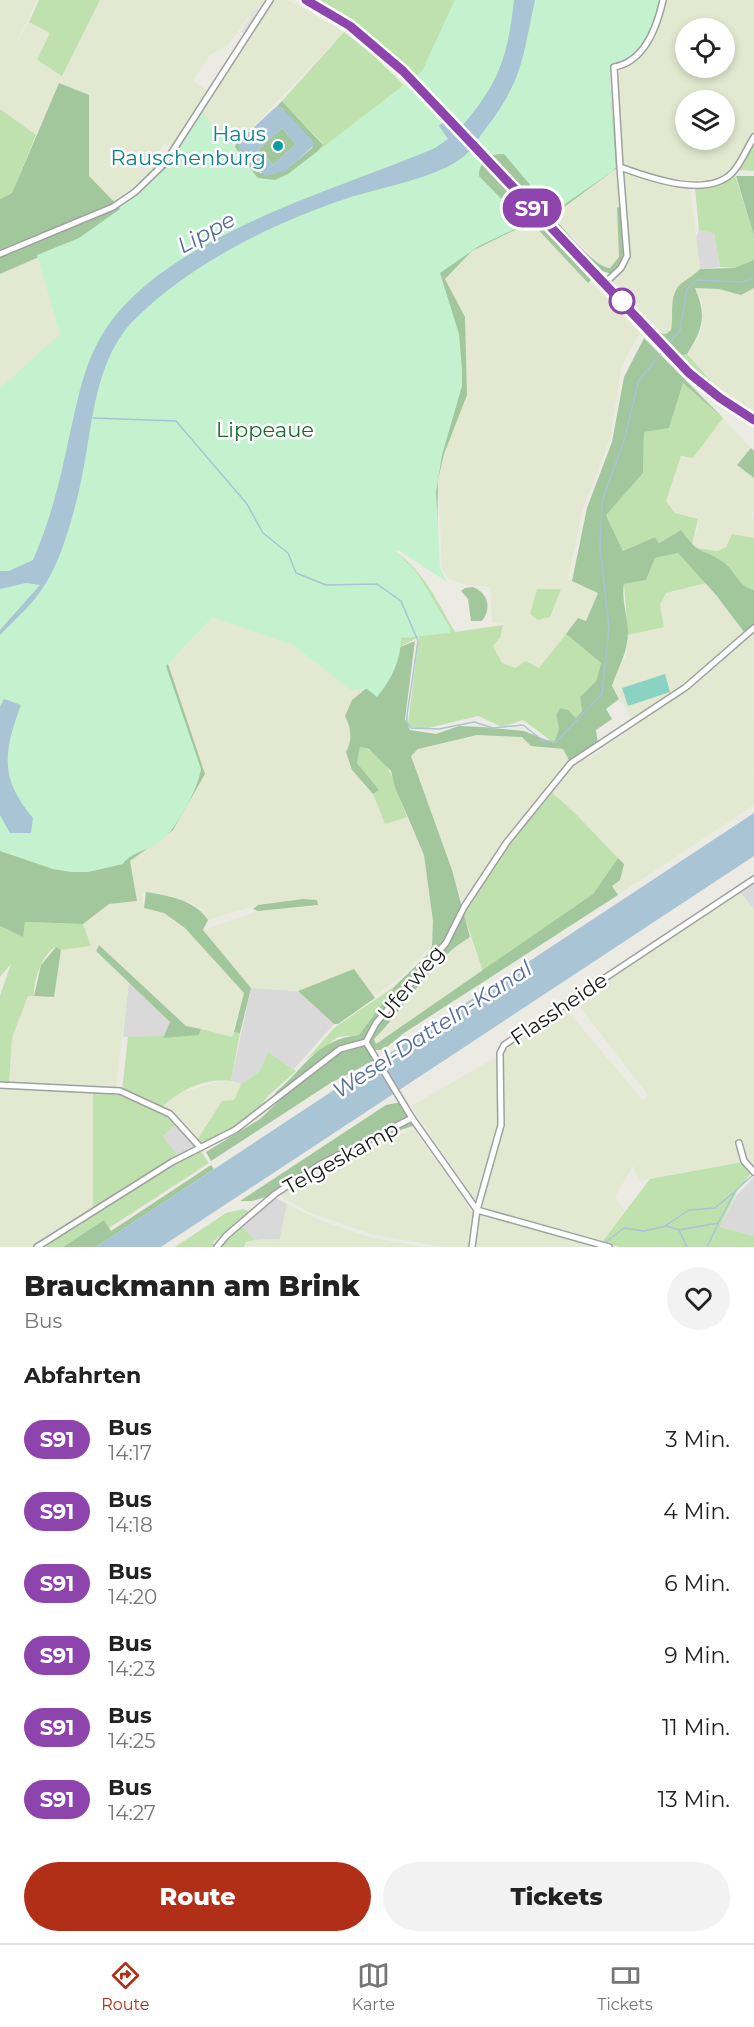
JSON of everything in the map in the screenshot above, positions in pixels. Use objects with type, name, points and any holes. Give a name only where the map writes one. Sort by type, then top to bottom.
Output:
[{"type":"main road","points":[[306,0],[350,26],[375,45],[698,381],[739,412],[754,420]]},
{"type":"street","points":[[0,254],[113,207],[147,181],[165,163],[270,0]]},
{"type":"street","points":[[605,283],[621,268],[627,256],[614,67],[628,63],[645,47],[657,22],[663,0]]},
{"type":"street","points":[[620,166],[670,182],[711,183],[732,173],[754,137]]},
{"type":"street","name":"Uferweg","points":[[37,1247],[172,1162],[235,1130],[340,1049],[366,1042],[376,1023],[446,943],[464,907],[501,851],[571,763],[686,687],[754,628]]},
{"type":"street","name":"Flassheide","points":[[477,1210],[501,1125],[500,1053],[504,1045],[754,879]]},
{"type":"street","points":[[366,1042],[412,1118],[477,1210],[609,1247]]},
{"type":"street","points":[[0,1085],[120,1091],[170,1114],[200,1148]]},
{"type":"street","name":"Telgeskamp","points":[[217,1247],[226,1236],[275,1194],[319,1166],[412,1118]]},
{"type":"street","points":[[739,1143],[744,1161],[754,1172]]},
{"type":"street","points":[[472,1247],[477,1210]]},
{"type":"shaded area","points":[[256,8],[261,10],[245,34],[241,31]]},
{"type":"shaded area","points":[[705,229],[714,233],[720,267],[700,269],[696,238],[699,230]]},
{"type":"shaded area","points":[[665,674],[670,692],[628,706],[622,688]]},
{"type":"shaded area","points":[[754,879],[754,909],[739,892]]},
{"type":"shaded area","points":[[129,981],[170,1022],[163,1038],[123,1037]]},
{"type":"shaded area","points":[[251,988],[298,991],[334,1024],[294,1069],[268,1053],[260,1071],[241,1084],[231,1081]]},
{"type":"shaded area","points":[[177,1123],[199,1146],[179,1158],[163,1136]]},
{"type":"shaded area","points":[[754,1177],[754,1236],[720,1227],[736,1196]]},
{"type":"shaded area","points":[[274,1197],[287,1204],[280,1239],[255,1240],[240,1225]]},
{"type":"green space","points":[[0,0],[37,0],[12,53],[28,22],[51,33],[62,76],[100,0],[268,0],[261,10],[256,8],[227,46],[210,55],[193,81],[208,91],[171,148],[165,143],[154,157],[161,164],[114,203],[89,176],[89,95],[59,83],[36,135],[0,109]]},
{"type":"green space","points":[[39,0],[100,0],[62,76],[37,60],[50,33],[29,22]]},
{"type":"green space","points":[[271,0],[286,0],[298,5],[344,32],[233,148],[212,127],[201,109]]},
{"type":"green space","points":[[315,0],[514,0],[447,110],[386,50],[353,24]]},
{"type":"green space","name":"Lippeaue","points":[[455,0],[660,0],[651,28],[641,46],[609,73],[616,167],[613,171],[549,215],[537,193],[504,154],[489,157],[483,163],[479,176],[520,218],[523,225],[479,246],[440,273],[459,334],[462,370],[462,386],[442,455],[436,492],[440,567],[447,582],[398,550],[396,552],[416,571],[450,628],[450,633],[401,638],[394,670],[377,697],[367,689],[351,690],[293,645],[212,617],[166,666],[201,769],[196,787],[185,809],[166,837],[130,857],[123,864],[88,872],[53,869],[0,851],[0,388],[60,334],[37,255],[79,238],[120,209],[118,205],[164,167],[201,110],[212,126],[223,130],[257,178],[275,180],[288,174],[422,71]]},
{"type":"green space","points":[[666,0],[754,0],[754,132],[730,172],[709,181],[666,178],[622,164],[617,80],[619,73],[638,58],[654,35]]},
{"type":"green space","points":[[344,32],[374,56],[439,119],[220,215],[201,109],[212,127],[263,180],[323,144],[282,101]]},
{"type":"green space","points":[[609,75],[617,168],[552,216],[588,254],[610,268],[619,257],[617,208],[621,206],[624,251],[622,259],[612,274],[602,271],[547,218],[536,221],[591,280],[588,283],[531,222],[472,251],[445,279],[465,317],[467,395],[444,454],[438,480],[437,546],[392,254],[479,176],[464,157]]},
{"type":"green space","points":[[59,83],[89,95],[89,176],[121,209],[80,239],[0,274],[0,199],[12,193]]},
{"type":"green space","points":[[282,101],[323,145],[302,166],[286,177],[267,180],[257,177],[234,147],[239,141],[240,147],[260,173],[285,171],[313,147],[282,108],[277,106]]},
{"type":"green space","points":[[0,109],[36,135],[12,193],[0,199]]},
{"type":"green space","points":[[282,128],[296,144],[273,165],[259,149]]},
{"type":"green space","points":[[754,142],[754,171],[737,170]]},
{"type":"green space","points":[[617,168],[621,206],[617,208],[619,257],[610,268],[605,268],[551,215]]},
{"type":"green space","points":[[623,171],[690,188],[700,269],[691,279],[679,285],[675,293],[674,320],[671,330],[666,334],[658,333],[610,284],[623,270],[630,257]]},
{"type":"green space","points":[[735,175],[754,236],[754,260],[734,268],[720,267],[714,233],[699,230],[695,188],[712,185]]},
{"type":"green space","points":[[736,176],[754,176],[754,236]]},
{"type":"green space","points":[[531,222],[640,333],[622,365],[610,439],[583,508],[568,579],[598,592],[586,621],[578,619],[539,668],[526,661],[515,668],[501,663],[493,646],[500,638],[504,622],[492,623],[490,587],[465,585],[449,579],[442,568],[438,480],[465,317],[445,279],[472,251]]},
{"type":"green space","points":[[80,239],[122,286],[0,571],[0,274]]},
{"type":"green space","points":[[754,260],[754,288],[741,295],[719,289],[695,288],[701,307],[702,322],[697,337],[687,354],[679,356],[658,333],[666,334],[671,330],[673,302],[678,287],[700,269],[734,268]]},
{"type":"green space","points":[[695,288],[719,289],[741,295],[754,288],[754,411],[719,390],[687,354],[702,330],[702,304]]},
{"type":"green space","points":[[644,338],[723,418],[683,383],[669,428],[644,432],[643,473],[606,515],[623,551],[655,537],[659,543],[681,530],[696,548],[723,562],[740,582],[754,590],[754,626],[744,632],[716,595],[678,553],[655,558],[646,580],[624,584],[623,596],[628,640],[612,686],[619,699],[606,709],[612,719],[596,730],[598,744],[569,760],[563,749],[531,746],[522,737],[477,735],[418,749],[411,756],[452,870],[470,937],[455,947],[430,972],[374,1039],[376,1044],[593,894],[618,858],[624,864],[620,880],[612,886],[618,895],[404,1033],[383,1050],[373,1050],[363,1041],[375,1060],[329,1084],[211,1161],[206,1152],[260,1119],[280,1100],[275,1093],[312,1056],[332,1043],[359,1035],[395,986],[428,954],[432,946],[433,921],[424,855],[395,787],[391,771],[369,749],[360,747],[357,763],[379,790],[373,794],[352,770],[346,752],[350,743],[350,734],[345,716],[352,700],[369,686],[395,649],[415,641],[405,719],[410,730],[436,734],[459,726],[483,727],[524,731],[554,743],[559,729],[556,715],[560,708],[568,710],[576,718],[582,711],[580,697],[596,681],[601,663],[566,634],[578,618],[586,621],[598,593],[572,581],[587,508],[612,442],[624,377]]},
{"type":"green space","points":[[687,354],[719,390],[702,380],[679,356]]},
{"type":"green space","points":[[683,383],[723,418],[693,458],[681,456],[666,501],[675,513],[698,519],[692,545],[677,532],[659,543],[655,537],[623,551],[606,514],[643,473],[644,431],[669,428]]},
{"type":"green space","points":[[723,418],[751,448],[737,464],[754,478],[754,507],[751,516],[754,517],[754,538],[732,534],[726,547],[718,551],[695,548],[692,545],[699,524],[675,513],[666,502],[681,456],[693,457]]},
{"type":"green space","points":[[751,448],[754,451],[754,478],[737,465]]},
{"type":"green space","points":[[732,534],[754,538],[754,590],[744,588],[724,563],[695,548],[718,551],[726,547]]},
{"type":"green space","points":[[396,552],[415,568],[455,632],[503,625],[500,638],[493,646],[502,663],[515,668],[526,661],[539,668],[566,634],[601,663],[596,681],[580,697],[582,711],[576,718],[568,710],[560,708],[556,715],[559,729],[554,743],[523,720],[502,727],[478,716],[424,729],[411,727],[408,723],[419,637],[395,649],[295,576]]},
{"type":"green space","points":[[678,553],[706,583],[666,593],[660,605],[664,627],[628,635],[624,584],[646,580],[655,558]]},
{"type":"green space","points":[[706,583],[744,632],[677,690],[633,720],[612,686],[619,665],[626,657],[628,635],[664,626],[660,605],[666,593]]},
{"type":"green space","points":[[56,586],[395,649],[345,716],[351,728],[350,745],[362,783],[373,794],[385,824],[407,817],[424,855],[433,921],[432,946],[397,980],[374,997],[353,969],[303,991],[251,988],[203,930],[258,911],[318,906],[311,899],[258,905],[208,920],[201,910],[191,903],[141,893],[144,908],[164,913],[185,927],[244,993],[232,1037],[186,1026],[99,945],[96,952],[129,981],[116,1087],[9,1083],[12,1038],[28,996],[54,997],[61,950],[91,946],[83,924],[109,904],[130,861],[173,830]]},
{"type":"green space","points":[[473,587],[482,593],[487,601],[487,611],[482,621],[471,621],[468,599],[461,591]]},
{"type":"green space","points":[[537,589],[561,589],[550,617],[538,620],[530,614]]},
{"type":"green space","points":[[753,631],[754,805],[618,895],[612,886],[624,864],[552,793],[573,765],[594,755],[684,691]]},
{"type":"green space","points":[[167,661],[205,774],[173,830],[130,861],[137,901],[109,904],[83,924],[25,922],[23,937],[0,926],[0,821]]},
{"type":"green space","points":[[477,735],[522,737],[549,749],[563,749],[569,760],[463,905],[411,756],[418,749]]},
{"type":"green space","points":[[360,747],[371,751],[386,765],[407,817],[385,824],[373,794],[378,790],[357,763]]},
{"type":"green space","points":[[552,793],[578,816],[618,858],[593,894],[483,972],[463,912],[496,860]]},
{"type":"green space","points":[[146,892],[189,903],[203,913],[208,920],[203,930],[251,988],[240,1033],[234,1032],[244,993],[185,928],[164,913],[144,908]]},
{"type":"green space","points":[[739,892],[754,909],[754,1170],[746,1161],[639,1181],[633,1166],[615,1197],[625,1211],[601,1242],[480,1208],[411,1106],[503,1053],[508,1045],[565,1008],[643,1100],[648,1095],[576,1002]]},
{"type":"green space","points":[[303,899],[317,900],[318,905],[258,911],[253,909],[258,905]]},
{"type":"green space","points":[[25,922],[83,924],[91,946],[61,950],[55,947],[42,962],[35,983],[34,996],[28,996],[12,1038],[9,1083],[0,1083],[0,996],[11,964],[0,977],[0,926],[23,936]]},
{"type":"green space","points":[[470,937],[483,972],[376,1044],[374,1040],[391,1023],[434,966],[453,947]]},
{"type":"green space","points":[[99,945],[186,1026],[201,1029],[199,1035],[163,1038],[170,1022],[96,951]]},
{"type":"green space","points":[[56,947],[61,950],[54,997],[34,996],[41,965]]},
{"type":"green space","points":[[354,969],[375,998],[338,1024],[334,1024],[298,991]]},
{"type":"green space","points":[[395,986],[359,1035],[338,1037],[307,1059],[334,1028]]},
{"type":"green space","points":[[201,1029],[232,1037],[234,1032],[240,1033],[231,1081],[212,1081],[194,1086],[162,1107],[122,1090],[128,1037],[199,1035]]},
{"type":"green space","points":[[268,1052],[296,1071],[268,1096],[256,1113],[235,1129],[201,1145],[197,1140],[222,1101],[234,1100],[241,1084],[260,1071]]},
{"type":"green space","points":[[224,1080],[241,1084],[234,1100],[222,1101],[197,1140],[162,1108],[176,1094]]},
{"type":"green space","points":[[0,1089],[93,1092],[93,1209],[34,1247],[0,1247]]},
{"type":"green space","points":[[93,1092],[127,1097],[159,1109],[177,1123],[163,1136],[178,1156],[93,1209]]},
{"type":"green space","points":[[402,1102],[454,1182],[413,1126],[382,1136],[330,1164],[319,1166],[275,1194],[252,1201],[240,1201],[386,1105]]},
{"type":"green space","points":[[413,1129],[474,1214],[470,1247],[443,1247],[374,1235],[308,1212],[278,1194],[319,1169]]},
{"type":"green space","points":[[200,1150],[209,1163],[109,1228],[104,1220],[63,1247],[41,1247],[174,1163]]},
{"type":"green space","points":[[742,1162],[751,1173],[736,1193],[720,1227],[754,1236],[754,1247],[619,1247],[602,1242],[650,1179]]},
{"type":"green space","points":[[211,1165],[214,1169],[96,1247],[63,1247],[104,1220],[111,1231]]},
{"type":"green space","points":[[287,1204],[322,1221],[372,1238],[425,1247],[244,1247],[246,1242],[255,1240],[280,1239]]},
{"type":"green space","points":[[244,1209],[250,1212],[213,1242],[215,1247],[175,1247],[226,1213]]},
{"type":"green space","points":[[480,1214],[596,1247],[475,1247]]},
{"type":"green space","points":[[240,1225],[255,1240],[246,1242],[244,1247],[220,1247]]},
{"type":"water","points":[[514,0],[535,0],[519,69],[506,98],[466,155],[439,171],[320,208],[291,219],[236,246],[159,297],[137,317],[122,335],[110,355],[102,376],[79,491],[59,557],[36,598],[0,635],[0,630],[40,585],[26,583],[0,589],[0,571],[9,571],[33,560],[55,498],[87,367],[96,346],[121,309],[157,277],[199,248],[297,202],[435,148],[448,139],[439,126],[443,122],[456,133],[491,87],[498,72],[508,41]]},
{"type":"water","points":[[277,106],[282,108],[312,140],[313,146],[285,171],[265,176],[239,147],[239,141]],"holes":[[[282,128],[296,144],[273,165],[259,149]]]},
{"type":"water","points":[[4,699],[21,705],[11,737],[8,765],[15,791],[33,818],[31,833],[10,833],[0,815],[0,707]]},
{"type":"water","name":"Wesel-Datteln-Kanal","points":[[754,813],[754,856],[161,1247],[96,1247]]},
{"type":"waterway","points":[[668,345],[680,330],[687,289],[697,280],[743,282],[754,277]]},
{"type":"waterway","points":[[93,418],[176,421],[247,504],[263,533],[288,553],[296,573],[326,585],[377,584],[401,601],[418,641],[407,715],[407,723],[411,728],[439,729],[474,722],[493,728],[523,725],[542,740],[556,742],[602,694],[609,628],[600,547],[602,501],[625,438],[638,382],[662,352]]},
{"type":"waterway","points":[[606,1242],[624,1228],[644,1231],[667,1226],[679,1230],[718,1223],[736,1190],[753,1175]]},
{"type":"waterway","points":[[665,1226],[689,1210],[715,1208],[733,1193]]},
{"type":"waterway","points":[[707,1247],[718,1224]]},
{"type":"waterway","points":[[679,1230],[687,1247]]},
{"type":"bus line","name":"S91","points":[[306,0],[350,26],[403,71],[689,373],[739,412],[754,420]]},
{"type":"place","name":"Haus Rauschenburg","points":[[278,146]]},
{"type":"water label","name":"Lippe","points":[[206,232]]}]
